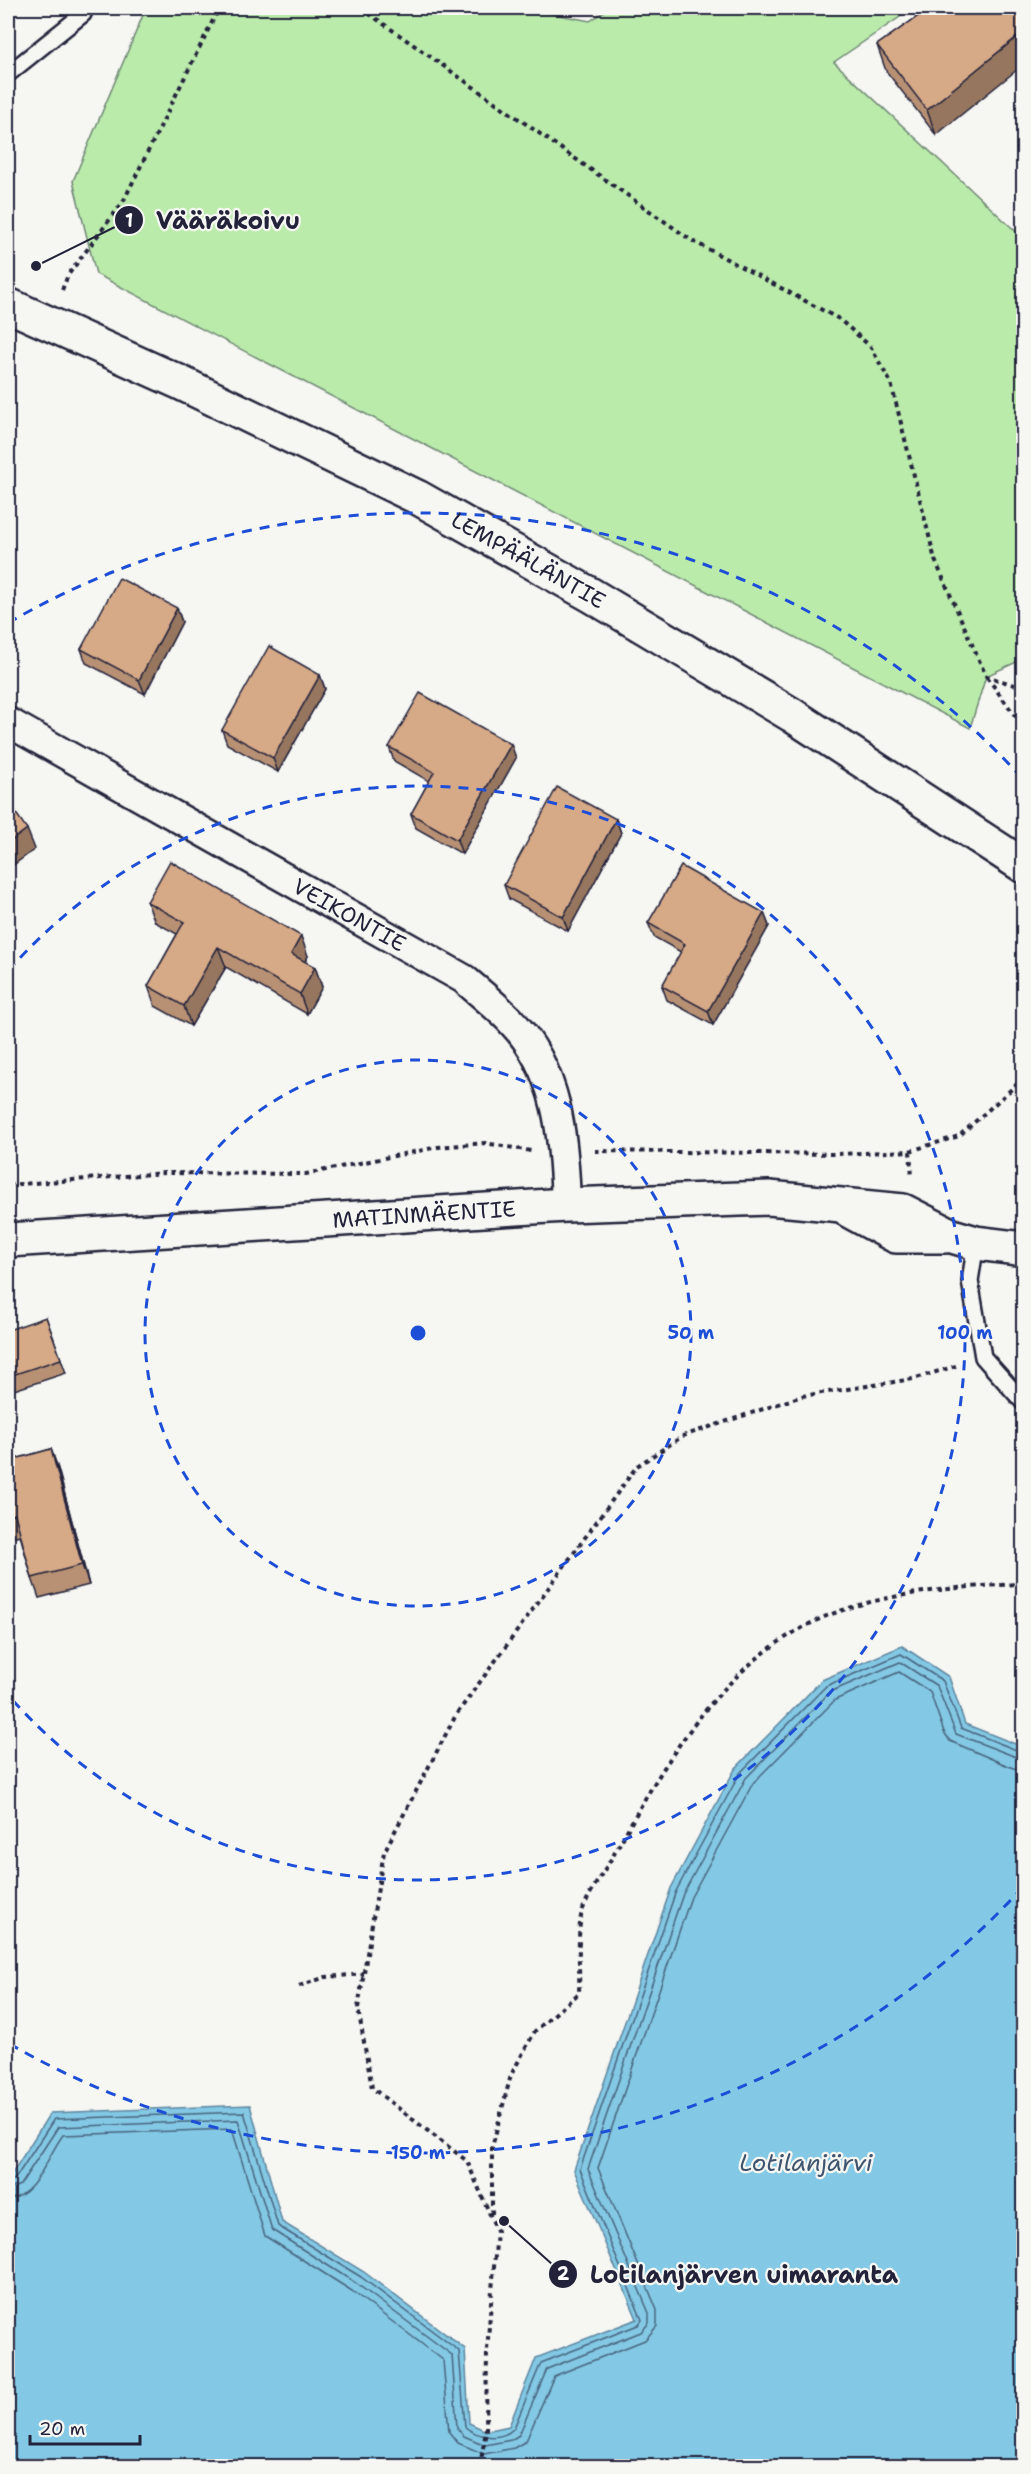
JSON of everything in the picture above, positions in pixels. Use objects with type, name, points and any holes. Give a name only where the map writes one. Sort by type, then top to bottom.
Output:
[{"type":"main road","name":"LEMPÄÄLÄNTIE","points":[[8,305],[179,382],[417,497],[591,595],[792,715],[1023,866]]},
{"type":"main road","name":"MATINMÄENTIE","points":[[8,1240],[566,1205],[768,1198],[840,1206],[896,1236],[964,1240],[1023,1249]]},
{"type":"street","name":"VEIKONTIE","points":[[8,722],[464,979],[511,1020],[532,1050],[548,1079],[558,1106],[565,1152],[566,1205]]},
{"type":"lane","points":[[8,74],[83,14],[85,8]]},
{"type":"lane","points":[[964,1240],[983,1357],[1023,1403]]},
{"type":"path","points":[[49,324],[68,275],[123,202],[219,8]]},
{"type":"path","points":[[361,8],[691,240],[839,319],[870,346],[891,383],[934,560],[986,676],[1023,728]]},
{"type":"path","points":[[986,676],[1023,688]]},
{"type":"path","points":[[8,1185],[165,1173],[306,1174],[438,1147],[485,1143],[532,1151],[565,1152],[608,1150],[838,1154],[910,1151],[959,1136],[1023,1078]]},
{"type":"path","points":[[480,2466],[486,2431],[487,2350],[497,2231],[467,2161],[372,2088],[358,2008],[384,1852],[456,1715],[637,1466],[683,1436],[791,1400],[913,1379],[983,1357]]},
{"type":"path","points":[[492,2217],[492,2147],[511,2075],[535,2031],[579,1993],[581,1914],[651,1786],[687,1733],[721,1691],[774,1645],[823,1618],[892,1598],[987,1585],[1023,1584]]},
{"type":"path","points":[[299,1986],[326,1977],[364,1974]]},
{"type":"green space","points":[[146,8],[523,8],[590,21],[609,8],[913,8],[834,62],[1023,238],[1023,659],[986,676],[970,728],[96,274],[73,181]]},
{"type":"water","name":"Lotilanjärvi","points":[[902,1646],[949,1677],[965,1724],[1023,1747],[1023,2466],[8,2466],[8,2180],[50,2113],[250,2105],[282,2222],[364,2272],[465,2349],[469,2423],[486,2431],[509,2426],[536,2358],[637,2319],[574,2170],[671,1888],[735,1769],[822,1680]]},
{"type":"building","points":[[930,8],[1023,8],[1023,32],[927,110],[877,45]]},
{"type":"building","points":[[119,578],[177,608],[139,680],[81,649]]},
{"type":"building","points":[[269,646],[320,675],[273,758],[222,730]]},
{"type":"building","points":[[420,693],[511,744],[457,840],[411,814],[434,772],[389,747]]},
{"type":"building","points":[[557,787],[616,819],[563,917],[504,885]]},
{"type":"building","points":[[8,802],[27,829],[8,843]]},
{"type":"building","points":[[170,861],[301,936],[291,954],[315,967],[300,994],[218,947],[184,1006],[148,986],[184,922],[147,902]]},
{"type":"building","points":[[681,866],[764,913],[708,1011],[662,986],[685,944],[648,923]]},
{"type":"building","points":[[46,1317],[61,1359],[9,1376],[8,1330]]},
{"type":"building","points":[[51,1449],[82,1565],[32,1578],[15,1514],[8,1516],[8,1461]]},
{"type":"place","name":"Vääräkoivu","points":[[36,266]]},
{"type":"place","name":"Lotilanjärven uimaranta","points":[[504,2221]]}]
